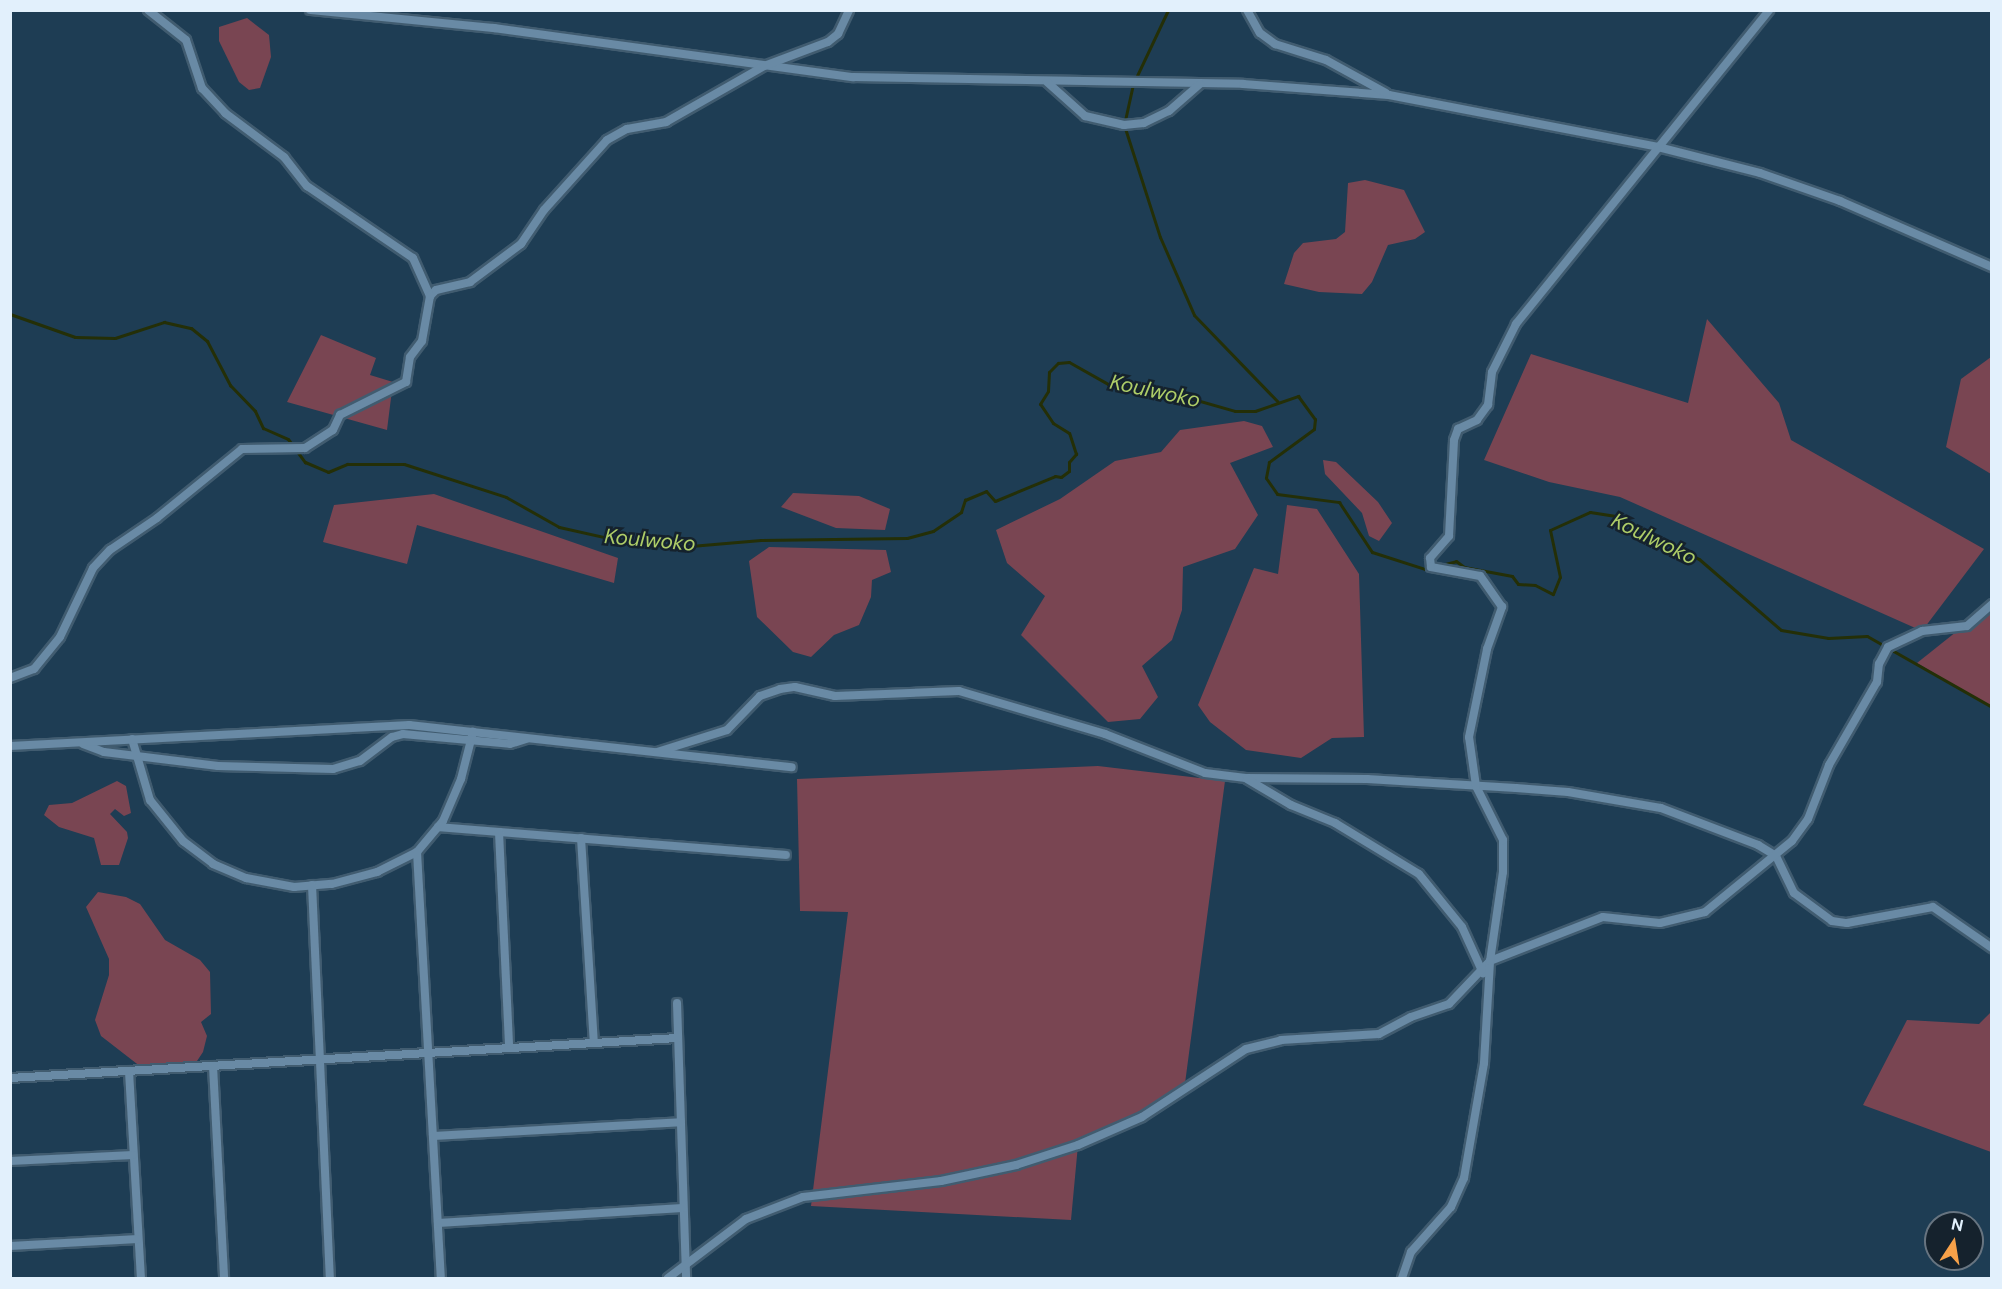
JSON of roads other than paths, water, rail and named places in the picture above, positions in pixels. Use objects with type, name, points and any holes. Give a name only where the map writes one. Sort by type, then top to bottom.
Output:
[{"type":"street","points":[[10,678],[34,669],[60,637],[93,568],[110,550],[157,518],[242,449],[305,448],[333,430],[340,415],[405,382],[410,357],[422,341],[430,296],[413,258],[307,186],[284,157],[225,113],[202,88],[186,40],[148,10]]},
{"type":"street","points":[[310,10],[494,28],[853,77],[1200,84],[1389,95],[1658,147],[1760,173],[1830,198],[1992,267]]},
{"type":"street","points":[[430,296],[436,290],[470,282],[520,244],[544,210],[607,140],[627,129],[666,122],[764,66],[828,42],[838,34],[849,10]]},
{"type":"street","points":[[1247,10],[1260,33],[1275,44],[1326,60],[1389,95]]},
{"type":"street","points":[[1402,1278],[1411,1252],[1451,1207],[1464,1178],[1484,1063],[1490,961],[1503,872],[1503,840],[1476,786],[1469,737],[1487,648],[1502,611],[1480,576],[1431,567],[1430,558],[1449,536],[1451,526],[1454,440],[1458,429],[1477,420],[1488,405],[1492,372],[1516,324],[1769,10]]},
{"type":"street","points":[[1047,82],[1085,116],[1124,125],[1144,123],[1170,111],[1200,84]]},
{"type":"street","points":[[668,1278],[685,1268],[746,1219],[803,1197],[941,1181],[1016,1165],[1078,1145],[1142,1118],[1246,1049],[1281,1040],[1379,1034],[1411,1017],[1449,1004],[1490,961],[1603,917],[1660,923],[1690,919],[1705,912],[1776,856],[1808,819],[1829,765],[1877,682],[1880,664],[1888,647],[1922,631],[1967,626],[1992,604]]},
{"type":"street","points":[[657,752],[727,730],[760,696],[780,689],[795,687],[836,696],[959,691],[1105,734],[1205,773],[1246,778],[1367,779],[1568,792],[1661,808],[1758,845],[1776,856],[1794,893],[1832,921],[1847,923],[1933,908],[1992,948]]},
{"type":"street","points":[[10,746],[409,725],[792,766]]},
{"type":"street","points":[[132,739],[150,800],[183,841],[213,864],[246,878],[294,886],[312,885],[377,872],[417,852],[438,826],[461,779],[473,732]]},
{"type":"street","points":[[78,742],[104,752],[218,766],[333,769],[360,761],[392,737],[403,734],[510,744],[529,738]]},
{"type":"street","points":[[1246,778],[1291,805],[1335,823],[1419,874],[1462,927],[1488,985]]},
{"type":"street","points":[[438,826],[786,855]]},
{"type":"street","points":[[499,831],[509,1048]]},
{"type":"street","points":[[581,838],[594,1043]]},
{"type":"street","points":[[417,852],[441,1278]]},
{"type":"street","points":[[312,885],[330,1278]]},
{"type":"street","points":[[677,1003],[686,1278]]},
{"type":"street","points":[[10,1078],[678,1038]]},
{"type":"street","points":[[213,1066],[224,1278]]},
{"type":"street","points":[[129,1071],[141,1278]]},
{"type":"street","points":[[433,1136],[681,1122]]},
{"type":"street","points":[[10,1161],[133,1155]]},
{"type":"street","points":[[438,1223],[683,1208]]},
{"type":"street","points":[[10,1246],[138,1239]]},
{"type":"waterway","points":[[1168,10],[1133,84],[1124,125],[1160,237],[1194,315],[1277,401]]},
{"type":"waterway","name":"Koulwoko","points":[[10,314],[75,337],[115,338],[164,322],[191,328],[207,341],[230,385],[255,411],[263,428],[288,439],[305,462],[328,472],[347,464],[404,464],[506,497],[559,527],[617,540],[679,547],[761,540],[907,538],[933,531],[961,512],[965,500],[986,491],[995,501],[1055,476],[1061,477],[1069,471],[1069,462],[1076,454],[1069,433],[1053,423],[1040,404],[1048,391],[1049,372],[1058,363],[1069,362],[1108,384],[1172,393],[1235,411],[1255,411],[1298,396],[1315,419],[1314,429],[1269,462],[1266,478],[1277,494],[1339,502],[1372,552],[1425,569],[1456,561],[1464,567],[1512,576],[1518,584],[1535,585],[1553,594],[1560,577],[1550,530],[1590,512],[1616,516],[1699,559],[1781,630],[1828,638],[1867,636],[1992,707]]}]
